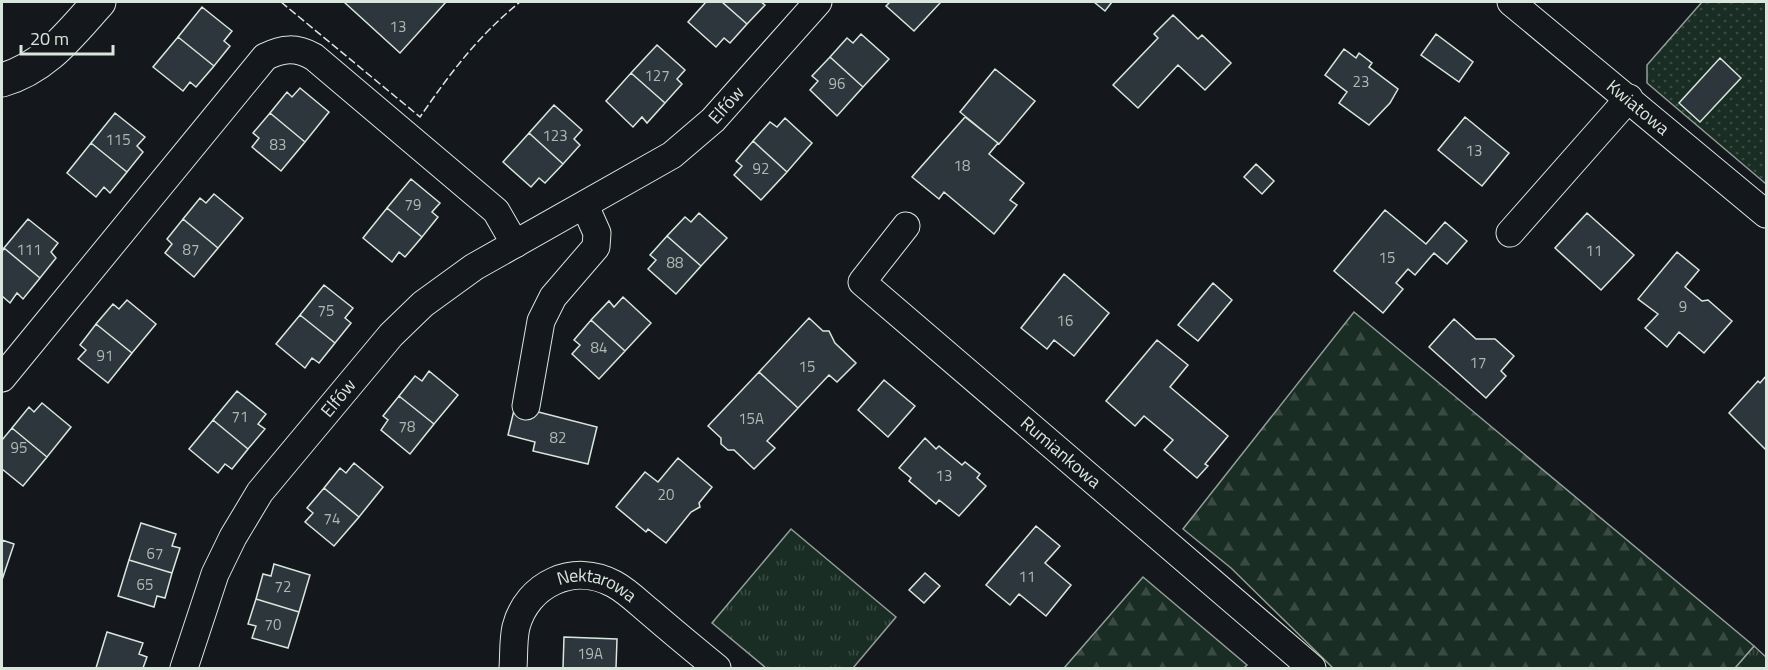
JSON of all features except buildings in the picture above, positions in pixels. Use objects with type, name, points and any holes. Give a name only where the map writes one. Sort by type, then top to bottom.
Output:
[{"type":"street","points":[[2,80],[25,72],[42,61],[63,43],[99,2]]},
{"type":"street","name":"Elfów","points":[[184,669],[215,574],[233,537],[260,492],[391,335],[432,298],[474,267],[672,155],[713,120],[818,2]]},
{"type":"street","name":"Kwiatowa","points":[[1511,2],[1767,214]]},
{"type":"street","points":[[2,378],[265,57],[281,50],[300,50],[314,57],[496,211],[515,244]]},
{"type":"street","points":[[1510,233],[1629,98]]},
{"type":"street","points":[[526,406],[541,321],[553,297],[596,247],[597,233],[585,206]]},
{"type":"street","name":"Rumiankowa","points":[[906,226],[862,282],[1312,669]]},
{"type":"street","name":"Nektarowa","points":[[513,669],[516,628],[524,608],[534,593],[547,584],[571,576],[589,577],[613,583],[717,669]]},
{"type":"green space","points":[[1702,2],[1766,2],[1766,184],[1647,83],[1647,65]]},
{"type":"green space","points":[[1354,312],[1754,646],[1735,668],[1333,668],[1231,568],[1183,529]]},
{"type":"green space","points":[[791,529],[896,617],[853,668],[766,668],[712,623]]},
{"type":"green space","points":[[1143,577],[1247,665],[1244,668],[1064,668]]},
{"type":"green space","points":[[1754,646],[1766,657],[1766,668],[1735,668]]},
{"type":"fence","points":[[281,2],[420,117],[466,55],[520,2]]}]
